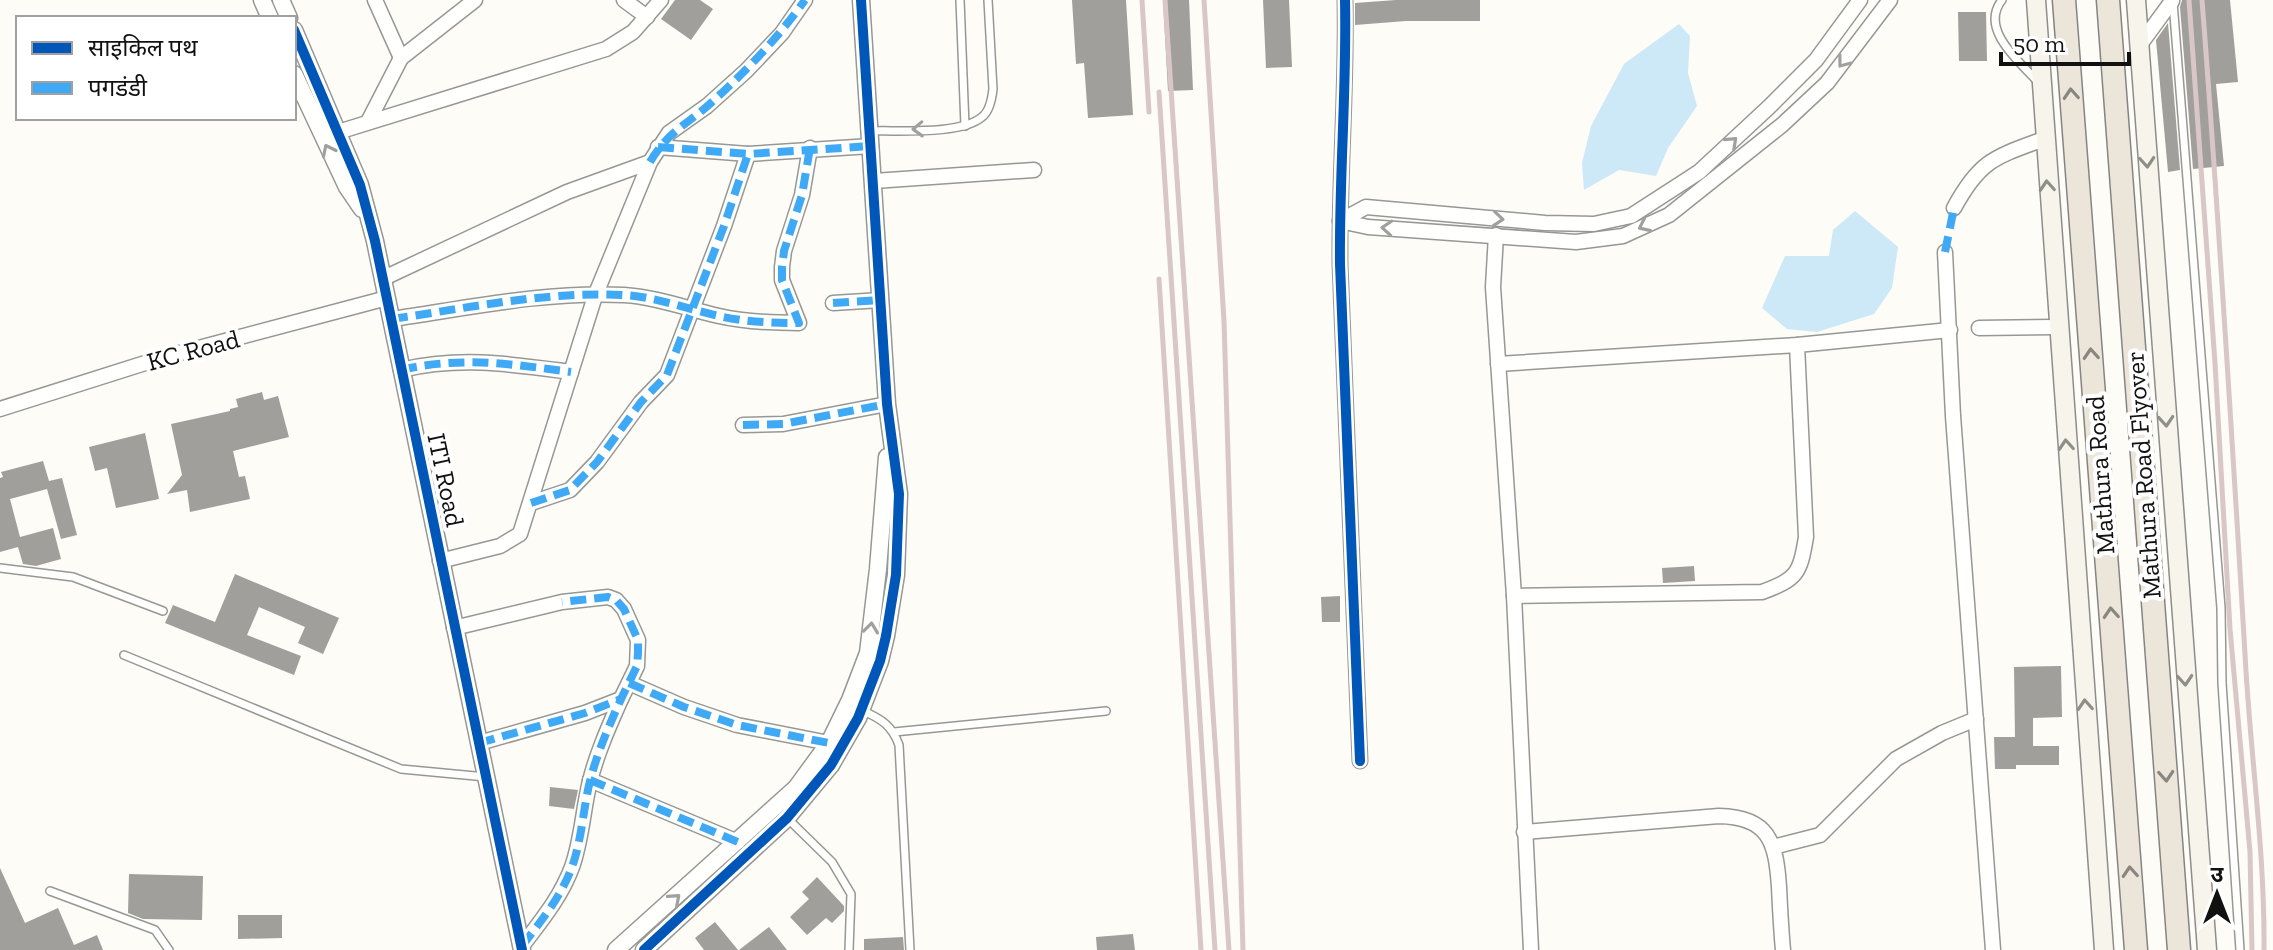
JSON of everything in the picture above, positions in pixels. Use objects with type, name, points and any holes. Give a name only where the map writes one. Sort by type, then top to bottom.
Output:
[{"type":"highway","name":"Mathura Road","points":[[2064,0],[2136,950]]},
{"type":"highway","name":"Mathura Road Flyover","points":[[2108,0],[2179,950]]},
{"type":"main road","points":[[2036,0],[2057,327],[2104,950]]},
{"type":"main road","points":[[2136,0],[2207,950]]},
{"type":"street","points":[[375,0],[401,58]]},
{"type":"street","points":[[624,0],[647,17]]},
{"type":"street","points":[[338,132],[606,49],[633,32],[661,0]]},
{"type":"street","points":[[440,561],[500,546],[520,534],[595,296],[658,147],[669,133],[707,106],[746,71],[782,33],[805,0]]},
{"type":"street","points":[[644,950],[787,818],[831,765],[861,710],[880,661],[896,575],[899,494],[887,404],[861,0]]},
{"type":"street","points":[[1345,0],[1347,71],[1340,221],[1360,761]]},
{"type":"street","points":[[1340,221],[1366,207],[1545,223],[1594,224],[1631,216],[1699,172],[1769,107],[1816,60],[1860,0]]},
{"type":"street","points":[[1340,221],[1368,227],[1576,242],[1623,236],[1669,215],[1782,125],[1827,83],[1890,0]]},
{"type":"street","points":[[2139,46],[2172,0]]},
{"type":"street","points":[[368,122],[401,58],[469,2]]},
{"type":"street","name":"ITI Road","points":[[296,35],[360,185],[384,278],[522,948]]},
{"type":"street","name":"ITI Road","points":[[296,78],[347,187],[367,217]]},
{"type":"street","points":[[658,147],[748,154],[871,139]]},
{"type":"street","points":[[1954,208],[1968,182],[1994,158],[2044,139]]},
{"type":"street","points":[[392,319],[528,300],[623,295],[760,323],[799,323],[782,280],[782,267],[802,195],[810,148]]},
{"type":"street","points":[[531,503],[570,490],[597,462],[641,402],[667,375],[748,154]]},
{"type":"street","points":[[384,278],[567,192],[650,162]]},
{"type":"street","points":[[874,181],[1034,170]]},
{"type":"street","points":[[1496,235],[1493,287],[1514,596],[1531,950]]},
{"type":"street","points":[[1945,252],[1953,416],[1993,950]]},
{"type":"street","name":"KC Road","points":[[0,409],[161,358],[387,298]]},
{"type":"street","points":[[833,303],[881,300]]},
{"type":"street","points":[[1979,328],[2057,327]]},
{"type":"street","points":[[1498,364],[1797,345],[1950,330]]},
{"type":"street","points":[[1514,596],[1762,592],[1789,582],[1801,566],[1806,537],[1797,345]]},
{"type":"street","points":[[401,370],[444,361],[469,361],[571,372]]},
{"type":"street","points":[[743,425],[783,424],[887,404]]},
{"type":"street","points":[[616,950],[796,788],[829,743],[868,653],[890,435]]},
{"type":"street","points":[[454,628],[562,602],[608,597],[624,609],[638,640],[637,666],[607,731],[590,780],[571,870],[556,900],[522,948]]},
{"type":"street","points":[[629,683],[684,707],[737,725],[829,743]]},
{"type":"street","points":[[479,743],[585,713],[621,699]]},
{"type":"street","points":[[1773,847],[1820,835],[1896,759],[1942,733],[1976,719]]},
{"type":"street","points":[[590,780],[738,842]]},
{"type":"street","points":[[1524,832],[1740,816],[1759,826],[1773,847],[1777,860],[1783,950]]},
{"type":"lane","points":[[960,0],[965,126]]},
{"type":"lane","points":[[871,139],[965,126],[984,117],[993,89],[988,0]]},
{"type":"lane","points":[[2002,0],[1994,18],[1997,31],[2006,46],[2041,85]]},
{"type":"lane","points":[[2172,0],[2221,608],[2222,683],[2240,950]]},
{"type":"lane","points":[[0,568],[73,577],[163,611]]},
{"type":"lane","points":[[124,655],[401,769],[486,777]]},
{"type":"lane","points":[[861,710],[880,718],[894,732],[899,745],[910,950]]},
{"type":"lane","points":[[894,732],[1106,711]]},
{"type":"lane","points":[[787,818],[832,862],[851,894],[849,950]]},
{"type":"lane","points":[[50,891],[155,930],[169,950]]},
{"type":"water","points":[[1679,24],[1690,36],[1688,73],[1697,106],[1668,148],[1656,176],[1619,170],[1584,190],[1582,163],[1591,126],[1624,64]]},
{"type":"water","points":[[1855,211],[1898,247],[1892,288],[1874,314],[1817,332],[1787,329],[1762,308],[1785,256],[1829,256],[1833,230]]},
{"type":"building","points":[[675,0],[700,0],[713,9],[691,40],[661,19]]},
{"type":"building","points":[[1072,0],[1126,0],[1133,115],[1088,118],[1084,63],[1076,64]]},
{"type":"building","points":[[1163,0],[1189,0],[1193,90],[1168,91]]},
{"type":"building","points":[[1263,0],[1289,0],[1292,67],[1266,68]]},
{"type":"building","points":[[1480,0],[1480,21],[1355,25],[1355,3]]},
{"type":"building","points":[[2182,0],[2230,0],[2238,82],[2216,84],[2224,166],[2193,169],[2180,7]]},
{"type":"building","points":[[1958,12],[1986,12],[1987,61],[1959,61]]},
{"type":"building","points":[[2168,23],[2180,170],[2168,172],[2156,40]]},
{"type":"building","points":[[262,392],[264,400],[278,396],[289,437],[233,451],[239,477],[245,476],[250,499],[190,512],[187,490],[167,494],[182,475],[171,424],[230,411],[238,407],[236,399]]},
{"type":"building","points":[[145,433],[159,499],[116,508],[107,468],[95,471],[89,447]]},
{"type":"building","points":[[43,461],[49,481],[62,478],[77,535],[61,539],[47,489],[10,499],[20,537],[53,528],[61,559],[36,566],[23,564],[18,547],[0,552],[0,478],[3,477],[1,472]]},
{"type":"building","points":[[1694,566],[1695,581],[1663,583],[1662,568]]},
{"type":"building","points":[[235,574],[339,618],[323,654],[298,643],[305,627],[259,607],[247,635],[301,656],[294,675],[165,623],[173,605],[215,622]]},
{"type":"building","points":[[1340,596],[1340,622],[1322,622],[1321,597]]},
{"type":"building","points":[[2061,666],[2062,717],[2033,718],[2033,746],[2059,746],[2059,765],[2016,765],[2016,769],[1995,769],[1994,737],[2015,737],[2014,667]]},
{"type":"building","points":[[550,787],[578,790],[574,809],[549,806]]},
{"type":"building","points":[[0,868],[25,923],[58,908],[74,945],[97,935],[103,950],[0,950]]},
{"type":"building","points":[[129,874],[203,876],[202,920],[143,919],[128,913]]},
{"type":"building","points":[[817,877],[844,906],[844,911],[832,923],[826,918],[807,935],[790,917],[809,899],[802,892]]},
{"type":"building","points":[[238,915],[282,915],[282,938],[238,939]]},
{"type":"building","points":[[715,922],[738,950],[704,950],[695,938]]},
{"type":"building","points":[[769,927],[787,950],[739,950]]},
{"type":"building","points":[[1133,934],[1135,950],[1097,950],[1096,937]]},
{"type":"building","points":[[903,937],[904,950],[864,950],[864,939]]},
{"type":"railway","points":[[1142,0],[1149,112]]},
{"type":"railway","points":[[1165,0],[1229,950]]},
{"type":"railway","points":[[1204,0],[1224,321],[1243,950]]},
{"type":"railway","points":[[2189,0],[2230,629],[2250,852],[2252,950]]},
{"type":"railway","points":[[2202,0],[2247,691],[2260,839],[2264,950]]},
{"type":"railway","points":[[1159,92],[1215,950]]},
{"type":"railway","points":[[1159,279],[1201,950]]},
{"type":"marked path","points":[[650,162],[671,135],[750,66],[805,0]]},
{"type":"marked path","points":[[658,147],[748,154],[871,146]]},
{"type":"marked path","points":[[392,319],[508,301],[595,294],[648,298],[739,320],[799,323],[782,280],[782,267],[802,195],[810,148]]},
{"type":"marked path","points":[[531,503],[570,490],[597,462],[641,402],[667,375],[748,154]]},
{"type":"marked path","points":[[1945,252],[1954,208]]},
{"type":"marked path","points":[[833,303],[881,300]]},
{"type":"marked path","points":[[401,370],[465,362],[571,372]]},
{"type":"marked path","points":[[743,425],[783,424],[887,404]]},
{"type":"marked path","points":[[479,743],[585,713],[621,699],[637,666],[638,653],[638,640],[624,609],[608,597],[562,602]]},
{"type":"marked path","points":[[629,683],[684,707],[737,725],[829,743]]},
{"type":"marked path","points":[[522,946],[556,899],[572,867],[593,771],[621,699]]},
{"type":"marked path","points":[[590,780],[738,842]]},
{"type":"cycle path","points":[[644,950],[787,818],[831,765],[858,718],[880,661],[886,636],[896,575],[899,494],[887,404],[861,0]]},
{"type":"cycle path","points":[[1345,0],[1340,264],[1360,761]]},
{"type":"cycle path","points":[[296,35],[360,185],[375,241],[522,950]]}]
